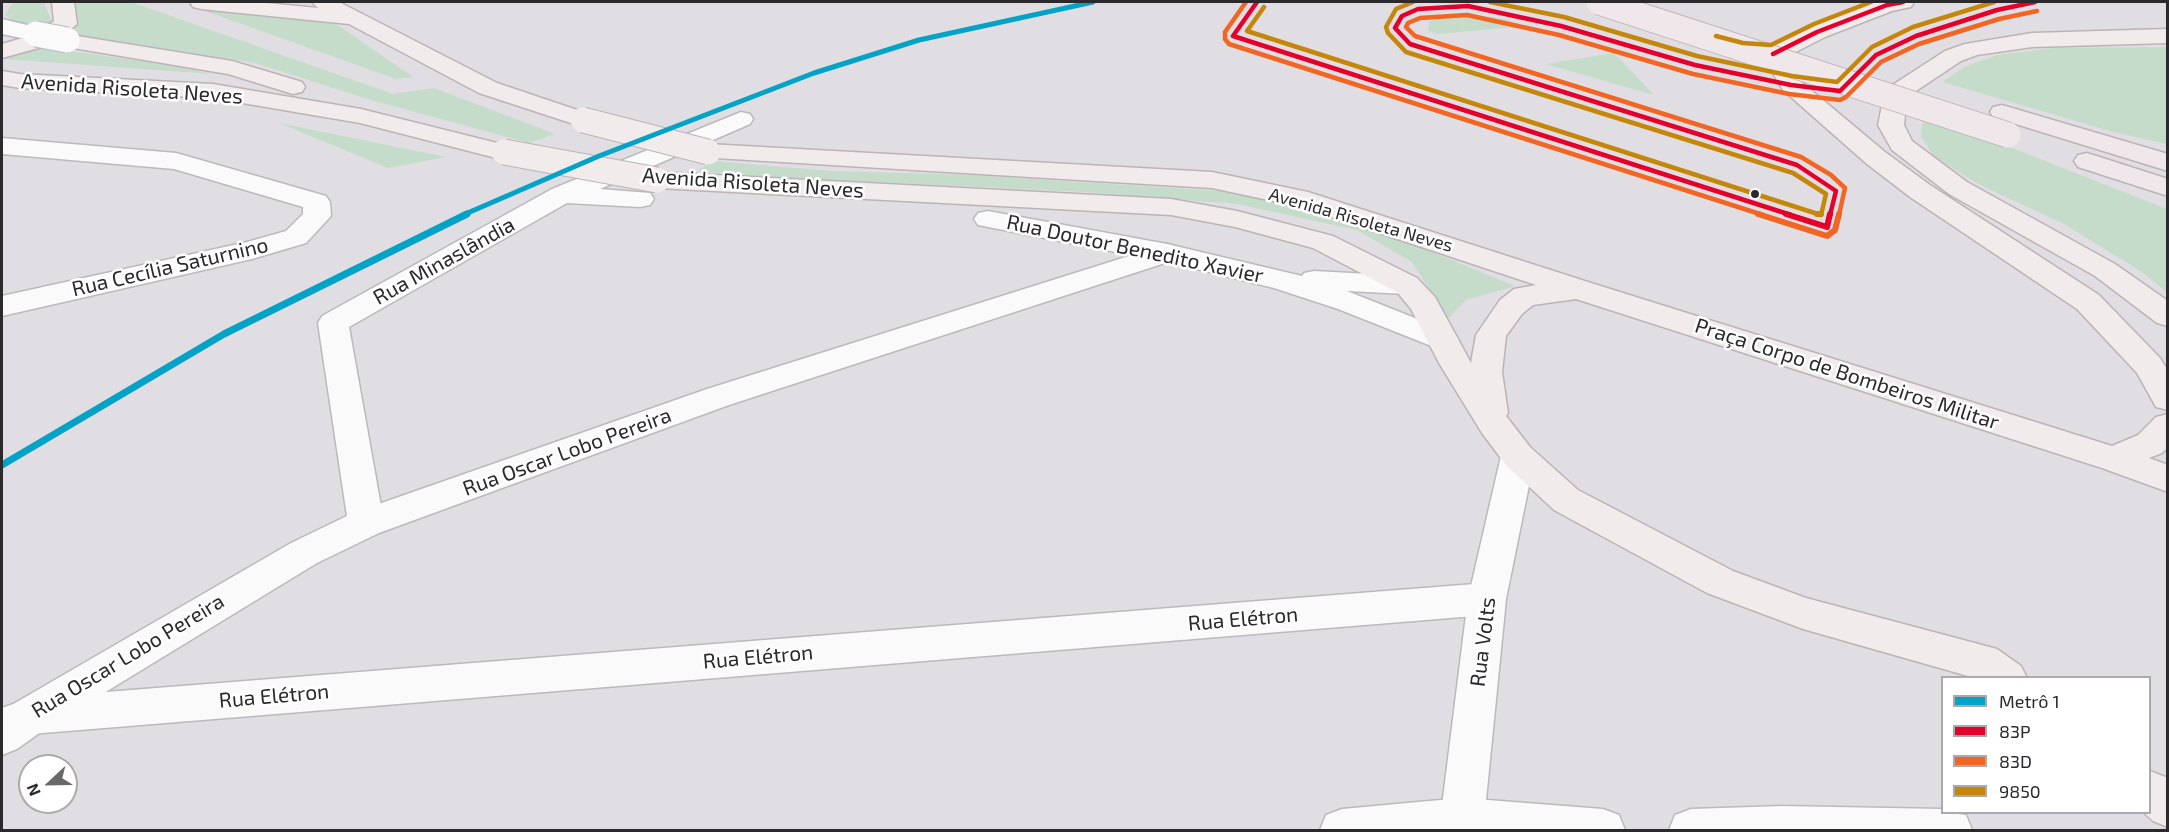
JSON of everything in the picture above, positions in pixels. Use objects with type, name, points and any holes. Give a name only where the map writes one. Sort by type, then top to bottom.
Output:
[{"type":"highway","points":[[2,51],[34,42],[66,24],[63,2]]},
{"type":"highway","points":[[201,2],[352,19]]},
{"type":"highway","name":"Avenida Risoleta Neves","points":[[322,2],[488,88],[584,120],[708,152],[1212,180],[1308,200],[1529,272]]},
{"type":"highway","points":[[1599,2],[2005,124],[2168,163]]},
{"type":"highway","points":[[1653,2],[2005,124],[2168,188]]},
{"type":"highway","points":[[1903,2],[1887,5],[1817,32],[1773,54],[1791,85],[1876,158],[2088,302],[2149,366],[2168,399]]},
{"type":"highway","points":[[2168,36],[2032,40],[1973,49],[1953,56],[1900,91],[1894,105],[1891,124],[1901,145],[1958,188],[2105,270],[2168,316]]},
{"type":"highway","points":[[67,40],[232,68],[320,95],[361,116]]},
{"type":"highway","name":"Avenida Risoleta Neves","points":[[2,78],[65,84],[213,91],[361,116],[648,189],[1171,207],[1237,219],[1323,242],[1407,285],[1424,304],[1450,352]]},
{"type":"highway","name":"Praça Corpo de Bombeiros Militar","points":[[1529,272],[2114,459],[2168,479]]},
{"type":"highway","name":"Praça Corpo de Bombeiros Militar","points":[[1494,424],[1486,372],[1491,334],[1511,307],[1525,296],[1581,290]]},
{"type":"highway","name":"Praça Corpo de Bombeiros Militar","points":[[1450,352],[1494,424],[1518,456],[1545,484],[1566,500],[1720,582],[1803,613],[1995,669]]},
{"type":"highway","points":[[2114,459],[2150,444],[2168,426]]},
{"type":"highway","points":[[2151,792],[2168,806]]},
{"type":"street","points":[[2,26],[7,29],[67,40]]},
{"type":"street","name":"Rua Minaslândia","points":[[366,523],[333,322],[562,195],[741,119]]},
{"type":"street","name":"Rua Cecília Saturnino","points":[[2,146],[176,161],[316,202],[317,216],[296,237],[252,250],[2,306]]},
{"type":"street","points":[[562,195],[648,189]]},
{"type":"street","name":"Rua Doutor Benedito Xavier","points":[[988,219],[1167,253],[1282,280],[1349,302],[1450,352]]},
{"type":"street","name":"Rua Oscar Lobo Pereira","points":[[11,726],[304,553],[366,523],[718,397],[1167,253]]},
{"type":"street","name":"Rua Doutor Benedito Xavier","points":[[1282,280],[1355,280],[1407,285]]},
{"type":"street","name":"Rua Volts","points":[[1461,825],[1487,599],[1518,456]]},
{"type":"street","name":"Rua Elétron","points":[[11,726],[1487,599]]},
{"type":"street","points":[[1342,831],[1461,825],[1603,831]]},
{"type":"street","points":[[1691,831],[1782,827],[1950,831]]},
{"type":"green space","points":[[14,2],[46,2],[45,6],[54,26],[44,30],[15,24],[5,14]]},
{"type":"green space","points":[[73,2],[131,2],[393,94],[434,88],[555,134],[529,143],[371,100],[255,63],[64,33],[74,25]]},
{"type":"green space","points":[[185,4],[336,24],[413,77],[396,79]]},
{"type":"green space","points":[[1474,15],[1505,19],[1525,26],[1438,34],[1428,31],[1429,22],[1438,17]]},
{"type":"green space","points":[[35,46],[176,66],[213,74],[2,59],[2,55]]},
{"type":"green space","points":[[2167,47],[2167,144],[2113,132],[1943,82],[1964,67],[1997,55],[2053,48]]},
{"type":"green space","points":[[1614,53],[1654,95],[1546,64]]},
{"type":"green space","points":[[1923,117],[1987,138],[2167,209],[2167,292],[2142,272],[2064,224],[1976,183],[1934,156],[1921,137]]},
{"type":"green space","points":[[279,123],[446,157],[388,168]]},
{"type":"green space","points":[[712,161],[832,171],[970,175],[1222,191],[1296,204],[1381,231],[1515,286],[1466,300],[1448,319],[1412,262],[1357,230],[1237,204],[1086,192],[767,177],[697,171]]},
{"type":"metro line","name":"1","points":[[2,465],[224,334],[448,222],[599,156],[814,73],[919,40],[1093,2]]},
{"type":"transit line","name":"83D","points":[[1246,2],[1225,32],[1225,39],[1229,44],[1827,236],[1835,230],[1845,188],[1831,175],[1801,157],[1415,36],[1406,27],[1408,23],[1420,18],[1467,15],[1559,35],[1693,74],[1789,94],[1840,100],[1846,97],[1881,62],[1919,44],[1999,19],[2037,11]]},
{"type":"transit line","name":"83P","points":[[1257,2],[1233,36],[1827,227],[1836,191],[1797,165],[1410,44],[1395,28],[1402,16],[1418,9],[1468,6],[1561,26],[1695,65],[1791,85],[1840,91],[1876,55],[1916,36],[1997,10],[2035,2]]},
{"type":"transit line","name":"9850","points":[[1264,7],[1247,31],[1821,215],[1826,194],[1793,173],[1406,52],[1388,33],[1386,27],[1396,9],[1413,2]]},
{"type":"transit line","name":"9850","points":[[1490,2],[1564,17],[1697,56],[1792,76],[1837,82],[1872,47],[1913,27],[1994,2]]},
{"type":"transit line","name":"9850","points":[[1716,36],[1743,43],[1771,45],[1814,24],[1871,2]]},
{"type":"transit line","name":"83P","points":[[1773,54],[1817,32],[1887,5],[1903,2]]}]
